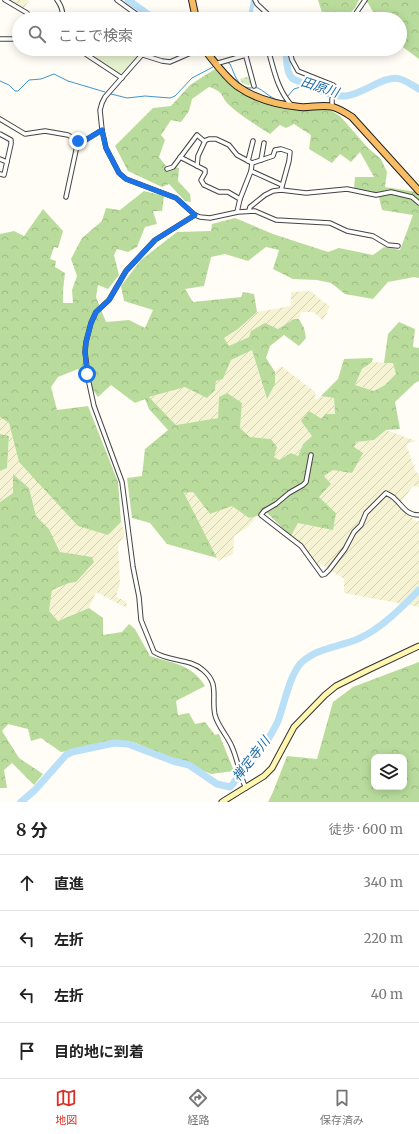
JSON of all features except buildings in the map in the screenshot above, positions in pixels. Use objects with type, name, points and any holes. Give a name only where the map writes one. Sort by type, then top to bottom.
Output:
[{"type":"highway","points":[[192,0],[195,12]]},
{"type":"highway","points":[[209,56],[236,85],[246,92],[275,103],[290,104],[300,107],[332,107],[343,111],[352,117],[419,191]]},
{"type":"main road","points":[[222,802],[264,776],[272,768],[294,727],[325,695],[336,686],[419,646]]},
{"type":"street","points":[[5,0],[25,12]]},
{"type":"street","points":[[57,0],[63,12]]},
{"type":"street","points":[[117,0],[133,12]]},
{"type":"street","points":[[255,0],[265,12]]},
{"type":"street","points":[[357,12],[365,0]]},
{"type":"street","points":[[0,39],[12,39]]},
{"type":"street","points":[[89,56],[122,78]]},
{"type":"street","points":[[142,56],[102,103],[100,110],[106,148],[119,173],[126,179],[176,198],[195,215],[200,217],[210,218],[249,211],[261,213],[276,220],[330,223],[347,231],[372,236],[388,245],[398,246]]},
{"type":"street","points":[[146,56],[162,62],[170,62],[184,56]]},
{"type":"street","points":[[215,64],[243,56]]},
{"type":"street","points":[[246,56],[254,86]]},
{"type":"street","points":[[270,56],[275,75],[284,97],[290,104]]},
{"type":"street","points":[[291,56],[298,71],[336,88],[332,99],[332,107]]},
{"type":"street","points":[[0,119],[24,134],[46,131],[68,135],[78,141],[84,141],[102,130]]},
{"type":"street","points":[[0,134],[11,140],[4,175],[0,174]]},
{"type":"street","points":[[167,169],[173,167],[197,134],[202,140],[205,141]]},
{"type":"street","points":[[197,166],[198,156],[205,141],[214,138],[229,145],[235,154],[250,162],[273,156],[277,149],[280,149],[290,152],[287,170],[281,190]]},
{"type":"street","points":[[66,197],[78,141]]},
{"type":"street","points":[[237,212],[240,199],[251,172],[250,162],[253,141]]},
{"type":"street","points":[[261,160],[264,143]]},
{"type":"street","points":[[180,156],[206,171],[201,180],[204,185],[219,192],[228,192],[240,199]]},
{"type":"street","points":[[0,159],[7,162]]},
{"type":"street","points":[[251,172],[282,185]]},
{"type":"street","points":[[249,211],[250,207],[265,195],[273,191],[281,190],[306,193],[347,189],[376,195],[391,192],[412,198],[419,202]]},
{"type":"street","points":[[195,215],[155,240],[126,271],[109,300],[96,312],[91,323],[85,352],[94,406],[122,482],[141,620],[154,652],[166,658],[192,663],[204,671],[211,679],[214,689],[216,716],[233,748],[246,788]]},
{"type":"street","points":[[311,455],[306,482],[276,504],[264,510],[261,515],[300,546],[322,575],[329,570],[344,549],[366,513],[386,493],[395,498],[406,511],[414,515],[419,515]]},
{"type":"shaded area","points":[[11,0],[29,0],[24,8]]},
{"type":"shaded area","points":[[311,291],[330,306],[323,320],[313,312],[301,312],[299,319],[294,319],[278,329],[249,337],[229,347],[224,338],[238,329],[257,312],[291,306],[291,292]]},
{"type":"shaded area","points":[[252,349],[266,398],[275,384],[275,372],[281,366],[315,392],[316,400],[321,396],[334,398],[335,415],[303,444],[298,456],[291,453],[279,460],[274,457],[271,439],[250,437],[240,428],[242,403],[219,397],[218,418],[176,425],[149,397],[185,387],[215,390],[216,381],[223,379],[231,360]]},
{"type":"shaded area","points":[[372,362],[393,363],[396,374],[385,385],[374,391],[355,385],[362,369]]},
{"type":"shaded area","points":[[0,417],[9,423],[19,462],[108,535],[121,522],[125,534],[118,545],[120,583],[116,597],[126,601],[127,608],[96,592],[89,608],[57,621],[49,611],[52,590],[69,583],[76,582],[49,529],[36,516],[29,488],[13,475],[13,493],[0,502],[0,471],[7,468],[9,436],[0,434]]},
{"type":"shaded area","points":[[386,430],[416,441],[406,444],[416,472],[419,474],[419,487],[413,486],[400,503],[416,522],[419,521],[419,607],[344,593],[344,579],[322,564],[318,568],[291,536],[298,523],[336,513],[319,497],[324,476],[333,470],[356,442],[374,440]]},
{"type":"shaded area","points":[[193,492],[210,514],[232,505],[249,518],[258,515],[248,527],[234,536],[233,554],[218,561],[184,493]]},
{"type":"green space","points":[[318,0],[359,0],[351,12],[322,12]]},
{"type":"green space","points":[[364,0],[419,0],[419,59],[407,50],[407,12],[373,12],[368,3]]},
{"type":"green space","points":[[93,56],[138,56],[122,73],[119,73]]},
{"type":"green space","points":[[215,69],[241,92],[289,109],[330,110],[340,116],[368,148],[381,159],[387,172],[385,187],[417,192],[419,194],[419,278],[414,277],[388,282],[373,299],[345,294],[331,283],[317,280],[293,279],[273,269],[279,250],[266,247],[248,261],[225,254],[211,257],[204,286],[185,289],[193,302],[241,297],[243,292],[254,294],[257,312],[238,329],[224,338],[229,346],[249,337],[251,331],[265,323],[278,329],[294,319],[299,319],[304,328],[306,338],[299,346],[284,335],[270,346],[266,358],[275,372],[275,384],[267,399],[252,350],[231,360],[223,379],[216,381],[215,390],[207,398],[185,387],[149,397],[176,425],[218,418],[219,397],[227,393],[242,403],[240,428],[250,437],[271,439],[277,447],[274,457],[279,460],[291,453],[298,456],[303,444],[312,436],[301,421],[309,411],[322,419],[325,414],[335,414],[334,398],[321,396],[338,379],[344,359],[373,358],[372,362],[362,369],[355,385],[374,391],[385,385],[396,374],[393,363],[384,363],[388,334],[399,322],[415,329],[413,347],[419,348],[419,381],[395,402],[400,429],[386,430],[374,440],[356,442],[354,447],[363,453],[352,473],[333,470],[324,476],[331,484],[319,497],[336,513],[333,530],[298,523],[291,536],[267,513],[249,518],[232,506],[210,514],[193,492],[184,493],[217,558],[167,544],[150,523],[132,518],[127,478],[142,476],[145,449],[168,430],[149,409],[145,399],[135,403],[111,385],[98,397],[78,369],[58,377],[51,387],[57,410],[88,406],[118,482],[121,522],[108,535],[78,526],[19,462],[9,423],[0,417],[0,234],[14,231],[24,236],[43,209],[63,231],[58,248],[54,247],[50,259],[56,261],[55,267],[65,273],[63,303],[73,303],[72,290],[77,276],[71,259],[82,238],[102,221],[106,208],[120,210],[144,191],[164,196],[162,211],[153,211],[157,224],[145,227],[137,247],[128,252],[117,249],[114,255],[119,275],[108,289],[98,285],[96,297],[106,322],[129,320],[145,328],[153,310],[124,301],[121,286],[141,260],[177,232],[211,231],[212,224],[235,218],[273,234],[328,252],[339,248],[373,255],[384,247],[400,250],[413,215],[382,210],[379,197],[354,188],[355,177],[374,177],[360,152],[351,162],[340,154],[332,163],[309,149],[311,135],[294,124],[286,128],[280,125],[270,134],[238,113],[226,102],[220,93],[209,87],[192,99],[189,111],[181,122],[171,120],[161,135],[165,140],[159,157],[166,166],[179,168],[178,181],[190,194],[191,202],[185,201],[169,184],[162,187],[128,171],[115,146],[153,108],[171,106],[190,85]]},
{"type":"green space","points":[[250,76],[251,85],[241,82],[240,79]]},
{"type":"green space","points":[[0,434],[9,436],[7,468],[0,471]]},
{"type":"green space","points":[[13,474],[29,488],[36,516],[49,529],[60,552],[92,557],[94,562],[76,582],[69,583],[52,590],[49,611],[58,621],[89,608],[103,618],[103,635],[122,632],[129,624],[135,629],[150,656],[181,665],[194,673],[205,686],[176,701],[178,715],[189,713],[195,724],[205,722],[215,735],[219,734],[234,771],[211,774],[133,742],[61,752],[41,738],[31,741],[28,729],[8,724],[2,731],[19,758],[43,774],[34,785],[12,763],[4,770],[7,788],[0,788],[0,502],[13,493]]},
{"type":"green space","points":[[419,662],[419,802],[268,802],[287,756],[317,759],[333,702],[353,687]]},
{"type":"waterway","name":"田原川","points":[[128,0],[145,12]]},
{"type":"waterway","points":[[251,12],[253,0]]},
{"type":"waterway","name":"田原川","points":[[286,56],[289,73],[293,79],[333,95],[346,96],[394,78],[408,82],[419,89]]},
{"type":"waterway","points":[[227,62],[230,64],[236,79],[245,87],[258,88],[276,99],[283,101],[285,100]]},
{"type":"waterway","points":[[111,94],[127,98],[145,96],[170,98],[175,96],[192,78],[213,67]]},
{"type":"waterway","points":[[0,81],[9,85],[15,91],[18,91],[29,80],[41,79],[54,74],[68,81],[105,92]]},
{"type":"waterway","points":[[287,97],[294,89],[307,85]]},
{"type":"waterway","name":"禅定寺川","points":[[21,802],[35,790],[66,755],[72,752],[114,743],[128,744],[173,761],[189,765],[217,784],[230,787],[267,741],[273,731],[278,721],[291,681],[302,662],[314,654],[351,642],[367,634],[391,617],[419,590]]},
{"type":"route","points":[[78,141],[84,141],[102,130],[106,148],[119,173],[126,179],[176,198],[189,208],[195,215],[155,240],[126,271],[109,300],[96,312],[91,323],[86,342],[85,352],[87,374]]}]
